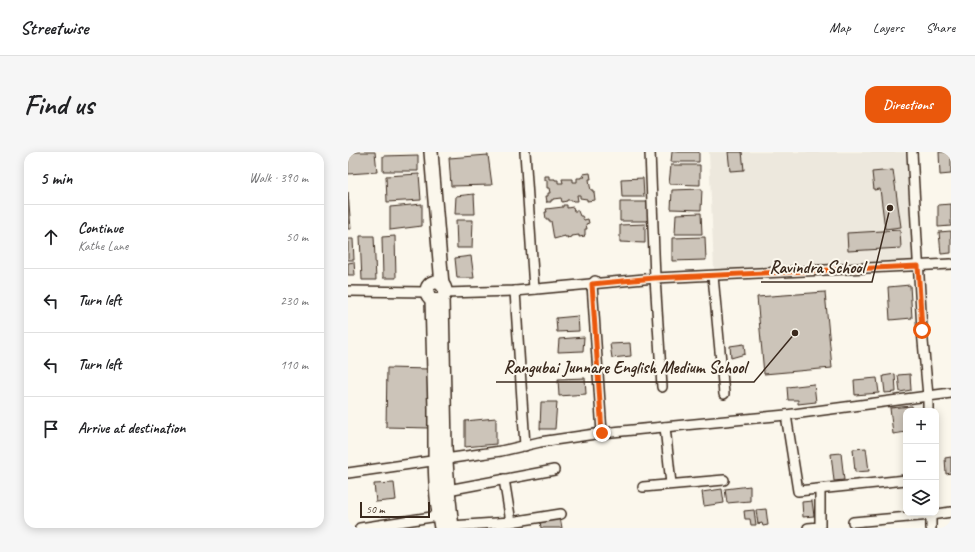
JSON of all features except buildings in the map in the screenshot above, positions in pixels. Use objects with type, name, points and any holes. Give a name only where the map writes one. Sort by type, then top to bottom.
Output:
[{"type":"street","points":[[424,152],[433,230]]},
{"type":"street","points":[[431,152],[433,230],[437,292],[440,459],[446,524]]},
{"type":"street","points":[[525,152],[534,289]]},
{"type":"street","points":[[650,152],[654,278],[662,387]]},
{"type":"street","points":[[912,152],[928,408]]},
{"type":"street","points":[[348,291],[515,291],[594,282],[654,278],[951,264]]},
{"type":"street","points":[[713,276],[724,394]]},
{"type":"street","points":[[594,282],[602,433]]},
{"type":"street","points":[[515,291],[525,446]]},
{"type":"street","points":[[348,474],[501,451],[540,442],[602,433],[786,415],[951,394]]},
{"type":"street","points":[[786,415],[798,491],[903,480]]},
{"type":"street","points":[[664,427],[671,484]]},
{"type":"street","points":[[440,459],[448,490],[446,524]]},
{"type":"street","points":[[448,490],[554,470]]},
{"type":"street","points":[[504,480],[511,522]]},
{"type":"street","points":[[643,487],[724,480]]},
{"type":"street","points":[[808,528],[820,527],[820,489]]},
{"type":"street","points":[[939,513],[951,512]]},
{"type":"street","points":[[360,528],[511,522],[561,514]]},
{"type":"street","points":[[853,522],[912,516]]},
{"type":"street","points":[[931,516],[931,528]]},
{"type":"shaded area","points":[[709,152],[909,152],[914,262],[714,270]]},
{"type":"place","name":"Ravindra School","points":[[890,208]]},
{"type":"place","name":"Rangubai Junnare English Medium School","points":[[795,333]]},
{"type":"route","points":[[602,433],[592,284],[654,278],[918,266],[922,330]]}]
